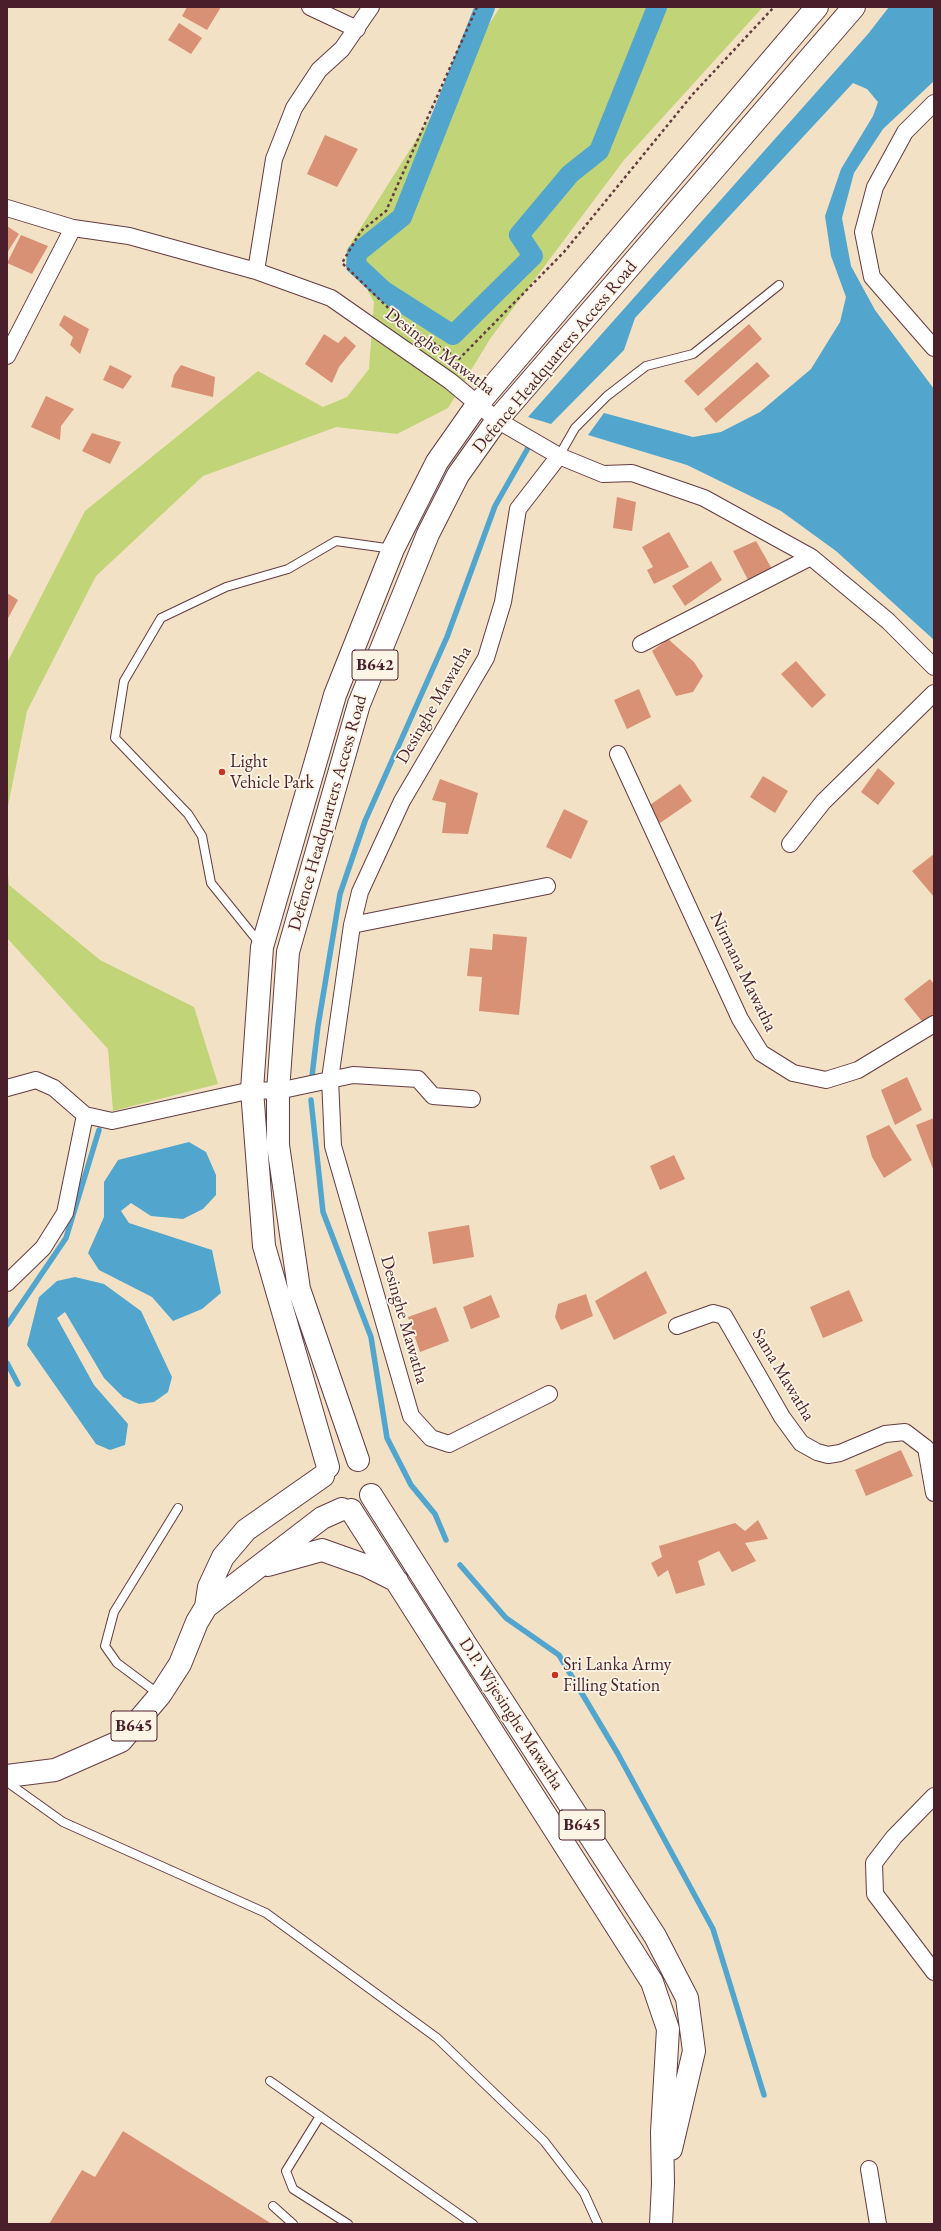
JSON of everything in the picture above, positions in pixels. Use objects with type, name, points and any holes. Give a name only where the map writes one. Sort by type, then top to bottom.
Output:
[{"type":"main road","name":"Defence Headquarters Access Road","points":[[325,1472],[264,1246],[252,1090],[262,947],[335,695],[393,549],[437,462],[477,405],[817,7]]},
{"type":"main road","name":"Defence Headquarters Access Road","points":[[358,1460],[299,1289],[278,1145],[278,1091],[288,952],[359,704],[428,534],[458,475],[497,420],[854,7]]},
{"type":"main road","points":[[342,1459],[358,1460],[365,1465],[372,1479],[371,1494],[363,1505],[346,1510],[334,1506],[326,1497],[322,1485],[325,1472],[342,1459]]},
{"type":"main road","name":"B645","points":[[206,1608],[209,1587],[222,1557],[246,1530],[325,1472]]},
{"type":"main road","name":"D.P. Wijesinghe Mawatha","points":[[371,1494],[464,1642],[655,1936],[687,1998],[694,2051],[663,2183]]},
{"type":"main road","name":"B645","points":[[7,1776],[55,1770],[121,1741],[160,1695],[180,1664],[197,1622],[206,1608],[322,1518],[346,1510]]},
{"type":"main road","name":"D.P. Wijesinghe Mawatha","points":[[346,1510],[398,1582],[652,1982],[668,2029],[662,2132],[663,2183],[661,2224]]},
{"type":"main road","points":[[258,1568],[322,1550],[367,1566],[398,1582]]},
{"type":"street","points":[[310,7],[357,29]]},
{"type":"street","points":[[256,271],[274,159],[294,108],[320,70],[342,49],[371,7]]},
{"type":"street","points":[[934,103],[905,132],[875,187],[863,232],[872,277],[934,348]]},
{"type":"street","name":"Desinghe Mawatha","points":[[7,208],[73,228],[129,236],[256,271],[331,298],[450,381],[477,405],[497,420],[559,456],[518,509],[503,602],[486,658],[402,801],[360,892],[352,925],[330,1079],[333,1146],[411,1416],[431,1438],[449,1444],[549,1394]]},
{"type":"street","points":[[7,356],[73,228]]},
{"type":"street","points":[[559,456],[603,474],[632,473],[704,498],[811,557],[888,621],[934,667]]},
{"type":"street","points":[[641,644],[811,557]]},
{"type":"street","points":[[790,844],[823,802],[934,693]]},
{"type":"street","name":"Nirmana Mawatha","points":[[618,754],[740,1019],[761,1053],[793,1073],[826,1080],[858,1070],[934,1024]]},
{"type":"street","points":[[352,925],[547,886]]},
{"type":"street","points":[[7,1088],[36,1080],[54,1088],[85,1115],[112,1121],[252,1090],[278,1091],[353,1075],[418,1079],[433,1096],[472,1099]]},
{"type":"street","points":[[7,1283],[43,1248],[65,1213],[85,1115]]},
{"type":"street","name":"Sama Mawatha","points":[[677,1326],[714,1313],[724,1316],[782,1417],[801,1443],[817,1452],[828,1455],[840,1453],[885,1434],[905,1432],[930,1445],[934,1493]]},
{"type":"street","points":[[934,1796],[894,1837],[874,1863],[875,1894],[934,1972]]},
{"type":"street","points":[[869,2169],[878,2224]]},
{"type":"lane","points":[[559,456],[575,428],[607,396],[646,366],[693,354],[779,284]]},
{"type":"lane","points":[[262,947],[211,883],[202,836],[188,814],[115,738],[124,681],[161,618],[226,586],[288,569],[336,541],[393,549]]},
{"type":"lane","points":[[160,1695],[117,1663],[105,1646],[114,1612],[178,1508]]},
{"type":"lane","points":[[7,1782],[63,1822],[266,1913],[437,2038],[544,2141],[584,2193],[598,2224]]},
{"type":"lane","points":[[270,2081],[473,2224]]},
{"type":"lane","points":[[320,2116],[286,2171],[293,2189],[348,2224]]},
{"type":"lane","points":[[273,2206],[293,2224]]},
{"type":"path","points":[[477,7],[386,211],[361,231],[342,263],[407,326],[459,359],[564,252],[693,94],[774,7]]},
{"type":"green space","points":[[500,7],[763,7],[624,160],[490,339],[448,408],[397,434],[336,427],[203,476],[96,576],[27,711],[7,811],[7,663],[85,511],[258,371],[323,407],[347,397],[369,369],[374,302],[346,251]]},
{"type":"green space","points":[[7,865],[9,885],[100,960],[194,1007],[218,1084],[113,1111],[108,1049],[7,938]]},
{"type":"water","points":[[889,7],[934,7],[934,81],[883,129],[854,173],[842,218],[851,266],[875,310],[934,389],[934,640],[836,551],[781,511],[687,465],[588,435],[604,413],[693,437],[721,432],[760,412],[811,369],[840,322],[846,297],[831,256],[825,216],[841,169],[873,116],[878,102],[867,89],[853,83],[635,318],[624,350],[551,424],[528,417],[868,34]]},
{"type":"water","points":[[189,1142],[206,1152],[216,1175],[216,1195],[203,1209],[183,1219],[151,1216],[131,1203],[121,1211],[129,1223],[212,1250],[221,1293],[202,1309],[173,1321],[152,1297],[99,1270],[88,1253],[104,1217],[104,1182],[118,1160]]},
{"type":"water","points":[[75,1277],[104,1284],[141,1311],[172,1377],[168,1392],[154,1402],[139,1404],[123,1397],[104,1378],[65,1312],[57,1318],[94,1385],[128,1424],[125,1445],[110,1450],[96,1444],[27,1345],[39,1297],[57,1281]]},
{"type":"building","points":[[187,7],[221,7],[207,30],[182,16]]},
{"type":"building","points":[[179,23],[202,38],[191,54],[168,40]]},
{"type":"building","points":[[325,135],[358,149],[337,187],[307,174]]},
{"type":"building","points":[[7,226],[19,234],[7,253]]},
{"type":"building","points":[[21,235],[48,246],[32,274],[7,263]]},
{"type":"building","points":[[64,315],[89,329],[80,354],[70,345],[73,337],[59,325]]},
{"type":"building","points":[[749,324],[762,339],[698,396],[684,381]]},
{"type":"building","points":[[324,334],[338,343],[345,336],[356,346],[339,367],[332,383],[305,364]]},
{"type":"building","points":[[757,362],[770,376],[716,423],[704,409]]},
{"type":"building","points":[[110,365],[132,376],[123,389],[103,380]]},
{"type":"building","points":[[181,365],[215,377],[213,397],[171,387],[174,375]]},
{"type":"building","points":[[46,396],[74,409],[61,426],[60,440],[31,427]]},
{"type":"building","points":[[92,433],[121,442],[110,464],[82,451]]},
{"type":"building","points":[[617,497],[636,502],[632,531],[613,528]]},
{"type":"building","points":[[669,532],[689,567],[654,584],[647,570],[653,567],[642,547]]},
{"type":"building","points":[[756,541],[772,569],[764,578],[748,580],[733,551]]},
{"type":"building","points":[[711,561],[722,580],[685,606],[672,586]]},
{"type":"building","points":[[7,593],[18,600],[7,620]]},
{"type":"building","points":[[668,639],[694,662],[703,676],[693,692],[676,696],[652,651]]},
{"type":"building","points":[[796,661],[826,695],[812,708],[781,674]]},
{"type":"building","points":[[639,689],[651,717],[627,729],[614,700]]},
{"type":"building","points":[[878,768],[895,783],[878,805],[861,792]]},
{"type":"building","points":[[763,776],[788,791],[775,813],[750,797]]},
{"type":"building","points":[[440,779],[478,793],[468,834],[442,833],[446,803],[432,800]]},
{"type":"building","points":[[680,784],[692,801],[660,823],[647,807]]},
{"type":"building","points":[[564,809],[588,821],[571,859],[546,847]]},
{"type":"building","points":[[934,854],[934,897],[912,871]]},
{"type":"building","points":[[493,934],[527,937],[519,1015],[479,1011],[482,977],[467,976],[470,948],[492,950]]},
{"type":"building","points":[[930,979],[934,984],[934,1017],[925,1025],[904,999]]},
{"type":"building","points":[[907,1077],[922,1110],[895,1125],[881,1090]]},
{"type":"building","points":[[934,1118],[934,1168],[933,1169],[916,1125]]},
{"type":"building","points":[[889,1125],[912,1160],[884,1178],[872,1157],[866,1136]]},
{"type":"building","points":[[674,1155],[685,1179],[660,1190],[650,1166]]},
{"type":"building","points":[[469,1225],[474,1257],[433,1264],[428,1232]]},
{"type":"building","points":[[646,1271],[667,1313],[614,1340],[595,1301]]},
{"type":"building","points":[[849,1290],[863,1321],[823,1338],[810,1307]]},
{"type":"building","points":[[586,1294],[593,1316],[561,1330],[555,1317],[558,1304]]},
{"type":"building","points":[[491,1295],[500,1317],[471,1329],[463,1307]]},
{"type":"building","points":[[436,1307],[449,1341],[420,1352],[408,1317]]},
{"type":"building","points":[[901,1450],[913,1476],[866,1496],[855,1470]]},
{"type":"building","points":[[758,1520],[768,1539],[745,1543],[756,1561],[732,1572],[719,1551],[698,1561],[705,1585],[676,1594],[668,1570],[658,1577],[651,1563],[662,1557],[659,1546],[735,1523],[745,1531]]},
{"type":"building","points":[[123,2131],[272,2224],[49,2224],[82,2170],[95,2177]]},
{"type":"waterway","points":[[485,7],[402,217],[357,253],[356,265],[384,291],[453,335],[533,256],[519,235],[570,174],[599,151],[657,7]]},
{"type":"waterway","points":[[312,1076],[318,1026],[340,894],[365,821],[447,637],[495,506],[528,448]]},
{"type":"waterway","points":[[311,1100],[323,1212],[371,1337],[387,1438],[411,1485],[435,1514],[446,1540]]},
{"type":"waterway","points":[[7,1325],[66,1238],[99,1130]]},
{"type":"waterway","points":[[7,1363],[18,1384]]},
{"type":"waterway","points":[[460,1565],[506,1618],[559,1655],[618,1754],[713,1929],[764,2095]]},
{"type":"place","name":"Light Vehicle Park","points":[[222,772]]},
{"type":"place","name":"Sri Lanka Army Filling Station","points":[[555,1675]]}]
